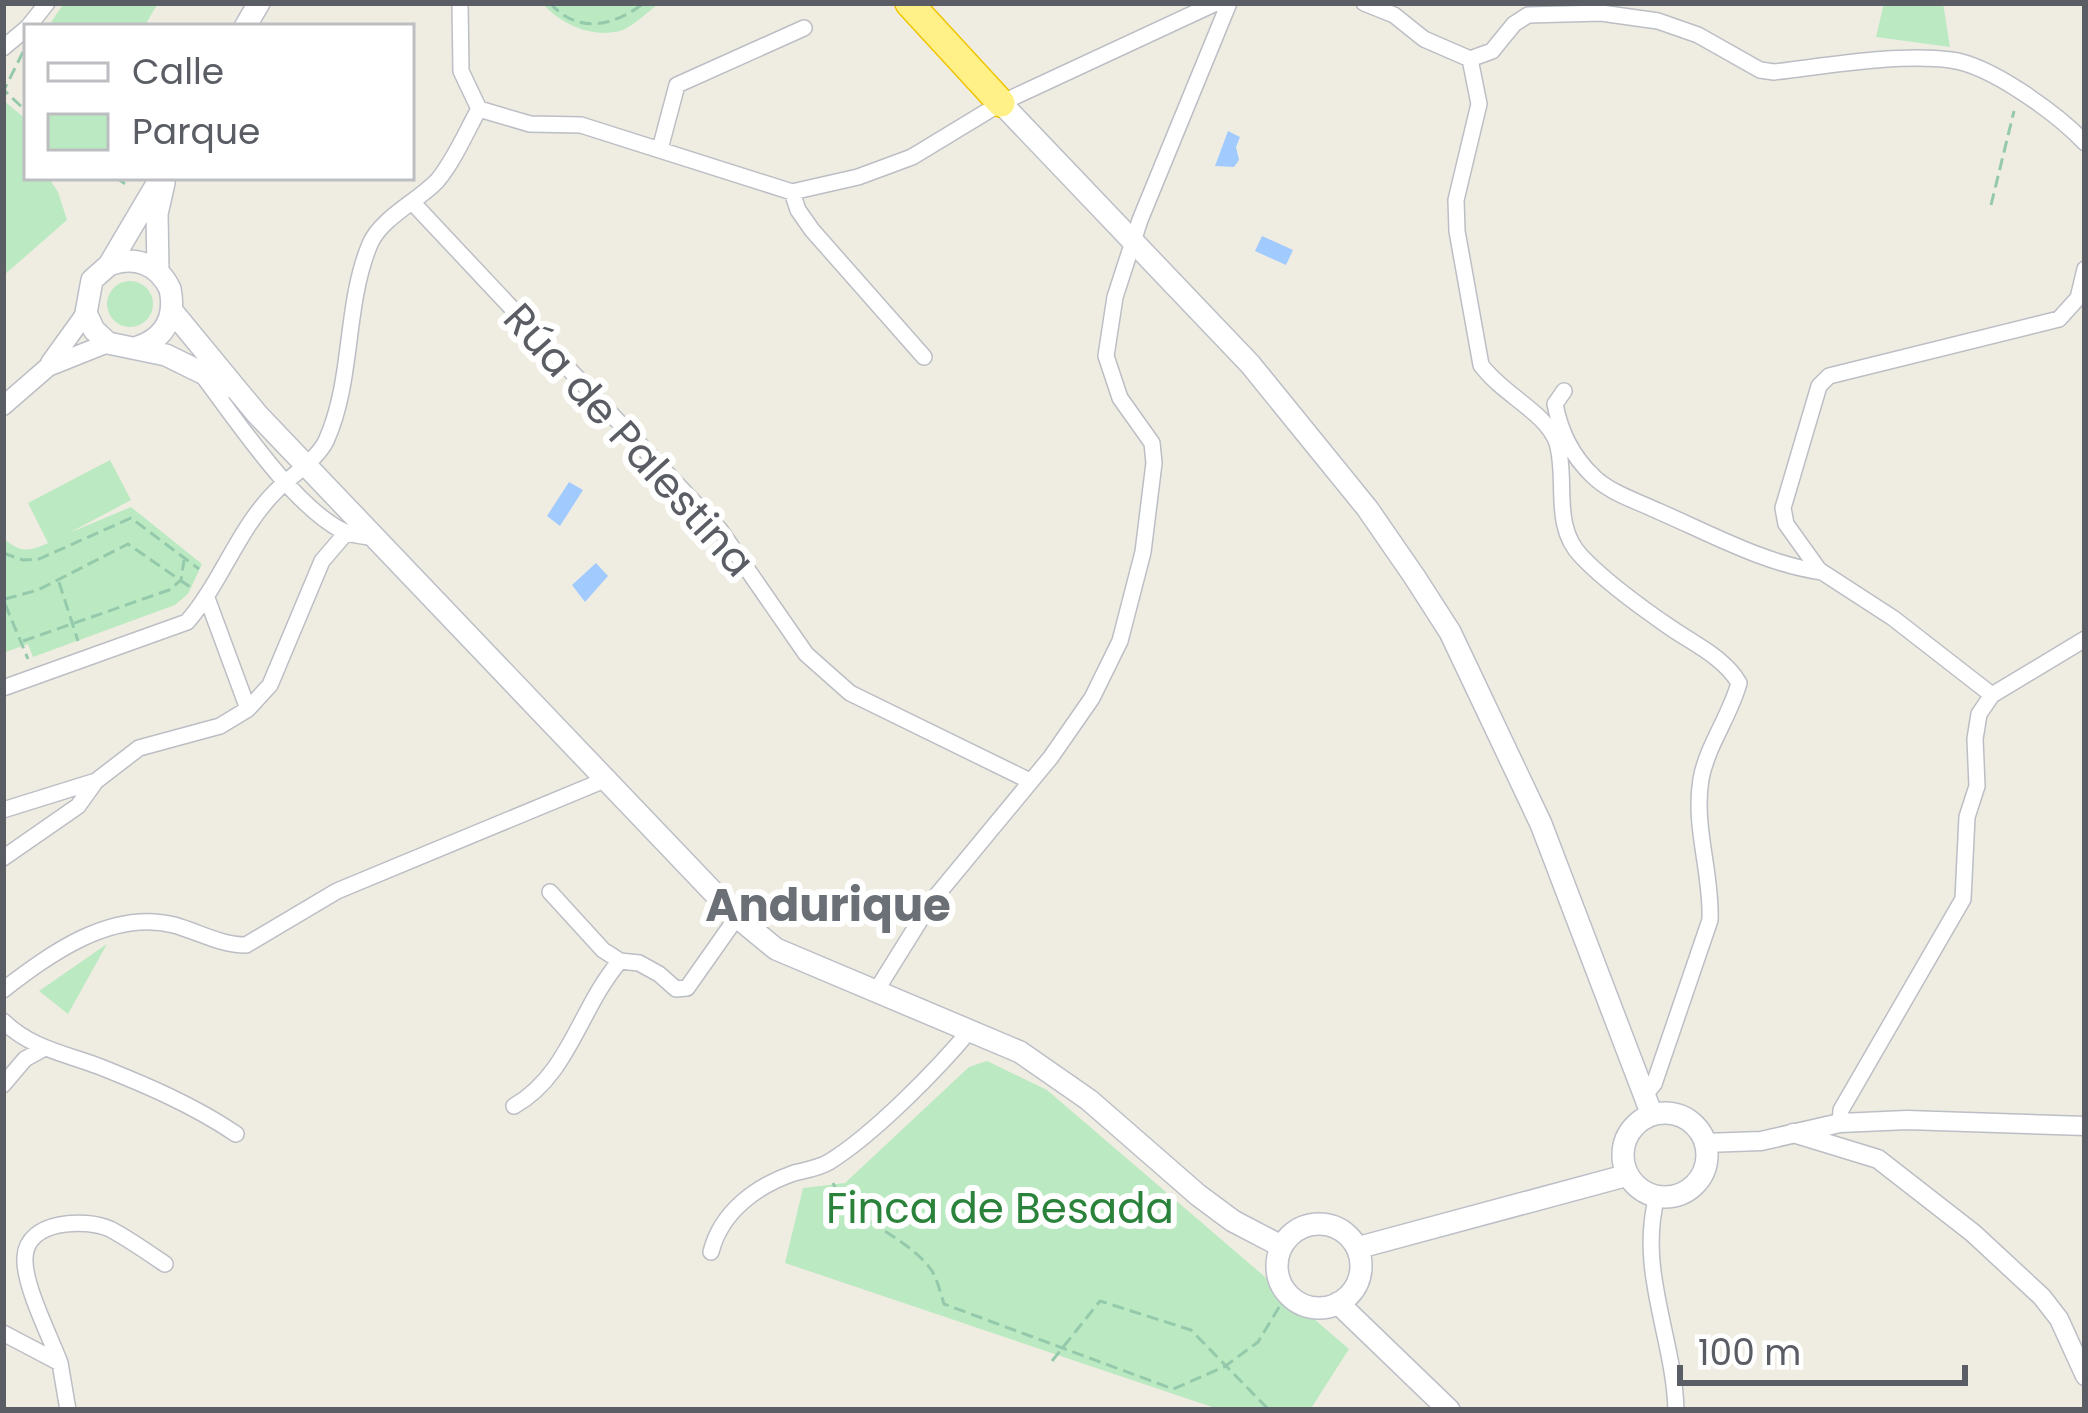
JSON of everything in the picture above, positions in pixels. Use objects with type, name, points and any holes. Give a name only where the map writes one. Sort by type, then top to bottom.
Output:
[{"type":"highway","points":[[909,3],[1001,103]]},
{"type":"main road","points":[[1001,103],[1203,312],[1291,412],[1367,508],[1450,632],[1541,824],[1647,1106],[1626,1140],[1623,1152],[1628,1175],[1637,1187],[1671,1197],[1696,1184],[1707,1158],[1705,1143],[1690,1121],[1647,1106]]},
{"type":"main road","points":[[161,180],[88,291],[86,314],[108,343],[166,355],[236,390]]},
{"type":"main road","points":[[158,272],[157,214],[163,180]]},
{"type":"main road","points":[[109,265],[129,260],[158,272],[170,289],[172,311],[164,330],[138,347]]},
{"type":"main road","points":[[172,311],[304,464],[737,917],[776,949],[1020,1052],[1055,1075],[1198,1195],[1233,1221],[1281,1246]]},
{"type":"main road","points":[[1358,1248],[1628,1175]]},
{"type":"main road","points":[[1326,1224],[1339,1228],[1358,1248],[1361,1261],[1356,1286],[1338,1304],[1311,1307],[1287,1294],[1276,1271],[1281,1246],[1300,1228],[1326,1224]]},
{"type":"main road","points":[[1338,1304],[1449,1410]]},
{"type":"street","points":[[460,3],[461,71],[478,110]]},
{"type":"street","points":[[478,110],[530,124],[581,125],[792,192],[858,177],[912,157],[1001,103],[1216,3]]},
{"type":"street","points":[[876,991],[932,901],[1092,698],[1120,641],[1143,552],[1154,463],[1152,443],[1120,398],[1106,356],[1115,297],[1132,242],[1229,3]]},
{"type":"street","points":[[1364,3],[1394,15],[1424,39],[1470,59],[1492,51],[1528,15],[1601,13],[1658,21],[1697,35],[1760,70],[1951,60],[2051,111],[2085,143]]},
{"type":"street","points":[[660,149],[677,85],[804,28]]},
{"type":"street","points":[[1470,59],[1479,104],[1456,200],[1464,277],[1481,365],[1516,402],[1540,415],[1552,433],[1570,541],[1581,556],[1664,624],[1731,669],[1738,683],[1701,780],[1700,826],[1711,892],[1703,949],[1647,1106]]},
{"type":"street","points":[[3,688],[187,622],[207,598],[246,529],[327,438],[345,376],[359,281],[371,242],[440,178],[478,110]]},
{"type":"street","points":[[792,192],[797,210],[812,230],[924,357]]},
{"type":"street","name":"Rúa de Palestina","points":[[413,203],[720,530],[806,654],[850,693],[1030,781]]},
{"type":"street","points":[[1992,695],[1893,618],[1822,572],[1786,524],[1783,508],[1819,386],[1828,376],[2059,320],[2078,298],[2085,269]]},
{"type":"street","points":[[3,406],[47,367],[86,314]]},
{"type":"street","points":[[47,367],[108,343]]},
{"type":"street","points":[[202,374],[286,481],[325,520],[346,533],[377,538]]},
{"type":"street","points":[[1564,391],[1556,404],[1559,426],[1595,479],[1753,553],[1822,572]]},
{"type":"street","points":[[3,858],[78,806],[96,781],[139,748],[220,726],[248,709],[270,685],[322,561],[346,533]]},
{"type":"street","points":[[207,598],[248,709]]},
{"type":"street","points":[[1840,1123],[1841,1109],[1963,899],[1967,817],[1977,786],[1978,714],[1992,695],[2085,639]]},
{"type":"street","points":[[3,990],[50,957],[115,924],[156,922],[230,945],[246,945],[337,891],[607,779]]},
{"type":"street","points":[[3,810],[96,781]]},
{"type":"street","points":[[550,892],[603,950],[620,961],[639,964],[676,989],[687,988],[737,917]]},
{"type":"street","points":[[514,1106],[544,1084],[600,984],[620,961]]},
{"type":"street","points":[[3,1022],[43,1049],[94,1064],[187,1104],[236,1135]]},
{"type":"street","points":[[711,1252],[715,1235],[741,1204],[773,1181],[826,1164],[860,1138],[971,1029]]},
{"type":"street","points":[[3,1085],[25,1059],[43,1049]]},
{"type":"street","points":[[1866,1122],[1878,1159]]},
{"type":"street","points":[[1705,1143],[1761,1141],[1840,1123],[2085,1126]]},
{"type":"street","points":[[1793,1133],[1878,1159],[1973,1233],[2042,1297],[2059,1319],[2085,1376]]},
{"type":"street","points":[[1657,1196],[1650,1260],[1676,1410]]},
{"type":"street","points":[[68,1410],[60,1363],[24,1255],[34,1237],[44,1229],[74,1222],[105,1227],[165,1264]]},
{"type":"street","points":[[3,1334],[60,1363]]},
{"type":"path","points":[[550,3],[560,14],[582,24],[604,25],[621,20],[644,3]]},
{"type":"path","points":[[24,55],[4,90],[24,109]]},
{"type":"path","points":[[1991,205],[2019,92]]},
{"type":"path","points":[[3,553],[38,559],[131,518],[217,579]]},
{"type":"path","points":[[34,678],[4,601],[38,590],[128,544],[207,598]]},
{"type":"path","points":[[23,641],[169,590],[181,580],[184,560]]},
{"type":"path","points":[[58,580],[84,660]]},
{"type":"path","points":[[826,1164],[836,1191],[847,1202],[888,1229],[931,1268],[944,1304],[1173,1389],[1224,1367],[1258,1342],[1287,1294]]},
{"type":"path","points":[[1052,1360],[1100,1301],[1191,1330],[1269,1410]]},
{"type":"green space","points":[[64,3],[158,3],[146,24],[50,24]]},
{"type":"green space","points":[[542,3],[660,3],[620,31],[598,33],[577,28]]},
{"type":"green space","points":[[1884,3],[1943,3],[1950,47],[1876,37]]},
{"type":"green space","points":[[3,100],[24,118],[24,180],[50,180],[67,220],[3,276]]},
{"type":"green space","points":[[130,281],[146,288],[153,304],[146,320],[130,327],[114,320],[107,304],[114,288]]},
{"type":"green space","points":[[110,460],[131,500],[69,533],[131,507],[202,564],[188,594],[175,605],[33,657],[28,644],[3,653],[3,538],[25,550],[48,543],[28,503]]},
{"type":"green space","points":[[107,944],[68,1014],[39,991]]},
{"type":"green space","name":"Finca de Besada","points":[[987,1061],[1047,1090],[1349,1349],[1310,1410],[1221,1410],[785,1263],[803,1188],[845,1183],[969,1067]]},
{"type":"water","points":[[1228,131],[1240,137],[1239,160],[1234,167],[1215,166]]},
{"type":"water","points":[[1262,236],[1293,250],[1286,265],[1255,251]]},
{"type":"water","points":[[569,482],[583,490],[560,526],[547,516]]},
{"type":"water","points":[[596,563],[608,576],[585,602],[572,585]]},
{"type":"district","name":"Andurique","points":[[828,905]]}]
